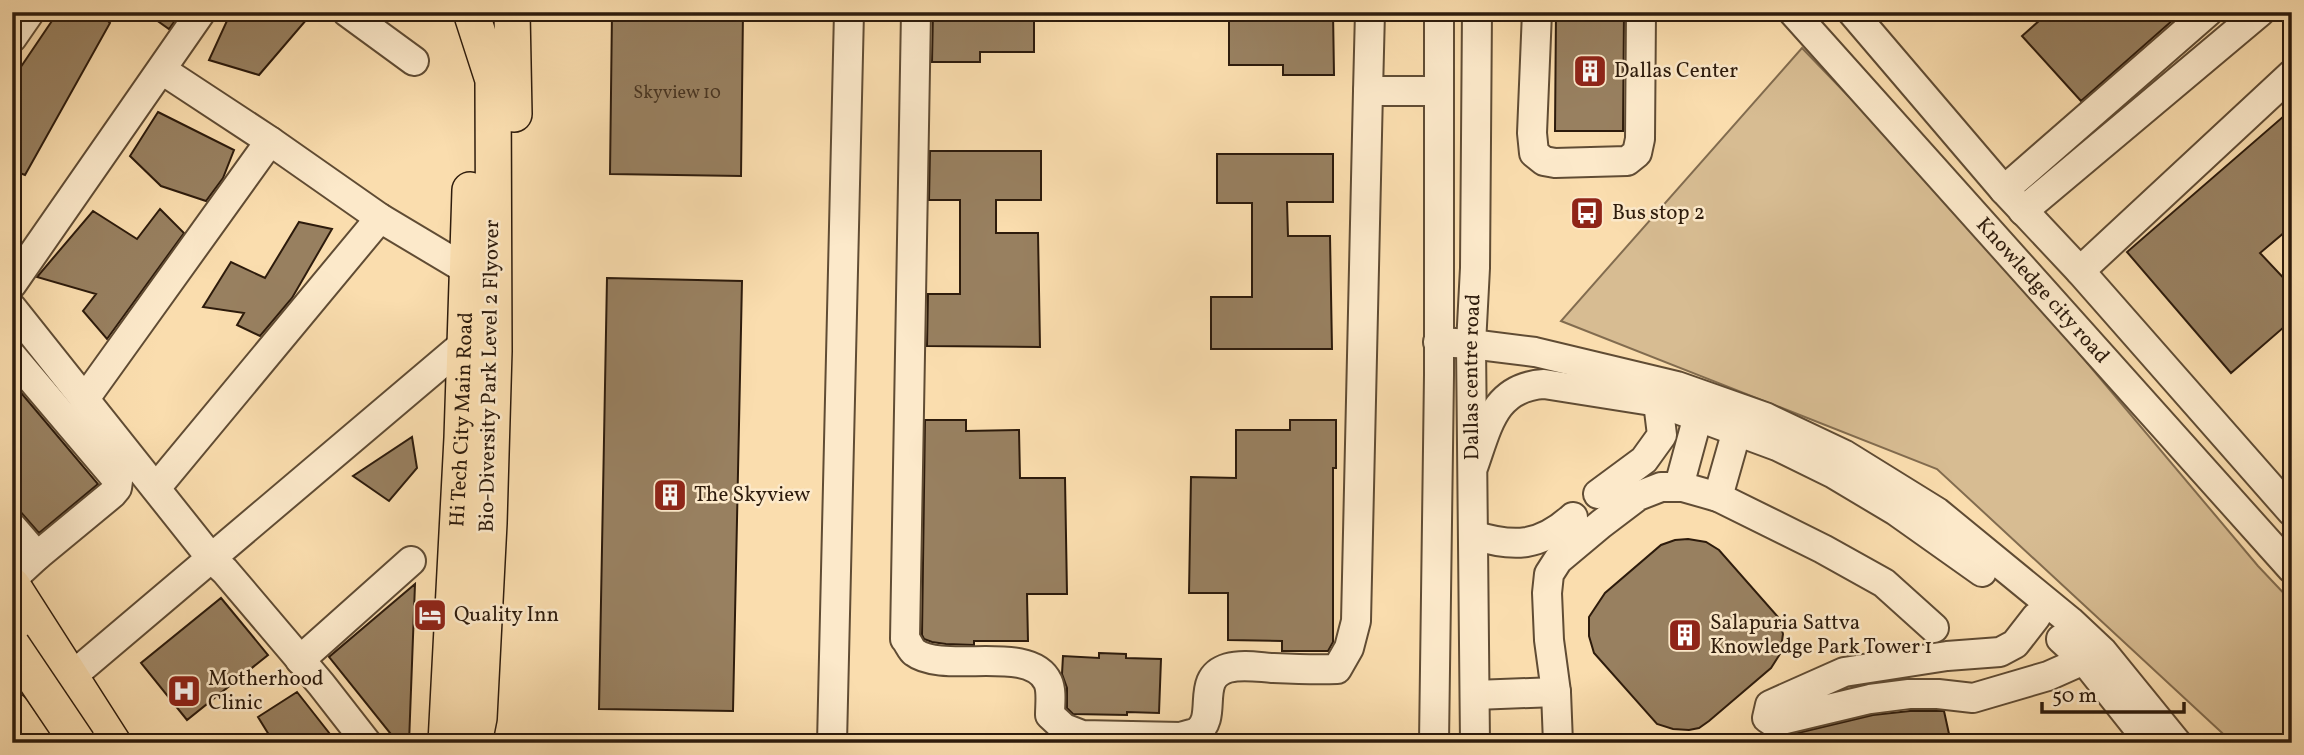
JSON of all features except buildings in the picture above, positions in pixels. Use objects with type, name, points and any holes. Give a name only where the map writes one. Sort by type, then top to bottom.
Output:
[{"type":"main road","name":"Bio-Diversity Park Level 2 Flyover","points":[[469,12],[493,80],[494,351],[489,523],[479,718],[474,743]]},
{"type":"main road","name":"Hi Tech City Main Road","points":[[446,743],[461,451],[471,168],[469,12]]},
{"type":"main road","points":[[494,743],[506,603],[514,425],[512,12]]},
{"type":"main road","points":[[12,585],[72,676],[98,737]]},
{"type":"main road","points":[[12,645],[98,737]]},
{"type":"main road","points":[[12,710],[35,743]]},
{"type":"main road","points":[[66,743],[98,737]]},
{"type":"street","points":[[12,38],[30,12]]},
{"type":"street","points":[[12,284],[201,12]]},
{"type":"street","points":[[347,12],[414,61]]},
{"type":"street","points":[[832,743],[849,12]]},
{"type":"street","points":[[916,12],[905,639],[914,652],[933,659],[1028,664],[1044,675],[1050,685],[1050,715],[1064,728],[1082,734],[1181,737],[1197,732],[1206,719],[1211,680],[1226,668],[1337,668],[1349,648],[1356,621],[1370,12]]},
{"type":"street","name":"Dallas centre road","points":[[1433,743],[1439,12]]},
{"type":"street","name":"Dallas centre road","points":[[1475,743],[1472,344],[1477,12]]},
{"type":"street","points":[[1537,12],[1534,153],[1544,161],[1555,163],[1627,161],[1637,153],[1640,139],[1641,12]]},
{"type":"street","name":"Knowledge city road","points":[[1793,12],[2292,569]]},
{"type":"street","points":[[2004,190],[2208,12]]},
{"type":"street","points":[[2023,211],[2260,12]]},
{"type":"street","name":"Knowledge city road","points":[[1856,14],[2004,190],[2080,271],[2292,512]]},
{"type":"street","points":[[162,70],[380,218],[467,270]]},
{"type":"street","points":[[2080,271],[2292,74]]},
{"type":"street","points":[[1368,91],[1439,92]]},
{"type":"street","points":[[84,400],[270,141]]},
{"type":"street","points":[[156,488],[380,218]]},
{"type":"street","points":[[12,308],[211,558],[300,660],[366,743]]},
{"type":"street","points":[[1438,342],[1535,352],[1676,386],[1765,417],[1845,456],[1937,512],[2070,621],[2103,652],[2177,743]]},
{"type":"street","points":[[72,676],[464,344]]},
{"type":"street","points":[[12,356],[118,481],[112,494],[12,579]]},
{"type":"street","points":[[1474,465],[1485,434],[1502,400],[1515,390],[1530,384],[1658,402],[1777,446],[1834,474],[1896,511],[1973,564],[2084,660],[2150,743]]},
{"type":"street","points":[[1598,494],[1644,460],[1662,435],[1658,402]]},
{"type":"street","points":[[1679,486],[1698,416]]},
{"type":"street","points":[[1718,496],[1737,430]]},
{"type":"street","points":[[1558,743],[1556,692],[1549,640],[1549,574],[1558,561],[1601,524],[1638,496],[1661,487],[1679,486],[1718,496],[1844,567],[1884,583],[1934,628]]},
{"type":"street","points":[[1473,535],[1499,543],[1515,544],[1556,532],[1573,517]]},
{"type":"street","points":[[12,527],[37,556]]},
{"type":"street","points":[[300,660],[411,561]]},
{"type":"street","points":[[2036,617],[2015,644],[2000,652],[1947,656],[1844,672],[1770,705],[1767,718],[1773,722],[1870,699],[1909,694],[1973,698],[2049,676],[2084,660]]},
{"type":"street","points":[[1475,695],[1556,692]]},
{"type":"shaded area","points":[[1802,48],[1961,213],[2258,566],[2292,602],[2292,743],[2233,743],[1937,469],[1561,321]]},
{"type":"place","name":"Dallas Center","points":[[1590,71]]},
{"type":"place","name":"Bus stop 2","points":[[1587,213]]},
{"type":"place","name":"The Skyview","points":[[670,495]]},
{"type":"place","name":"Quality Inn","points":[[430,615]]},
{"type":"place","name":"Salapuria Sattva Knowledge Park Tower 1","points":[[1685,635]]},
{"type":"place","name":"Motherhood Clinic","points":[[184,691]]}]
